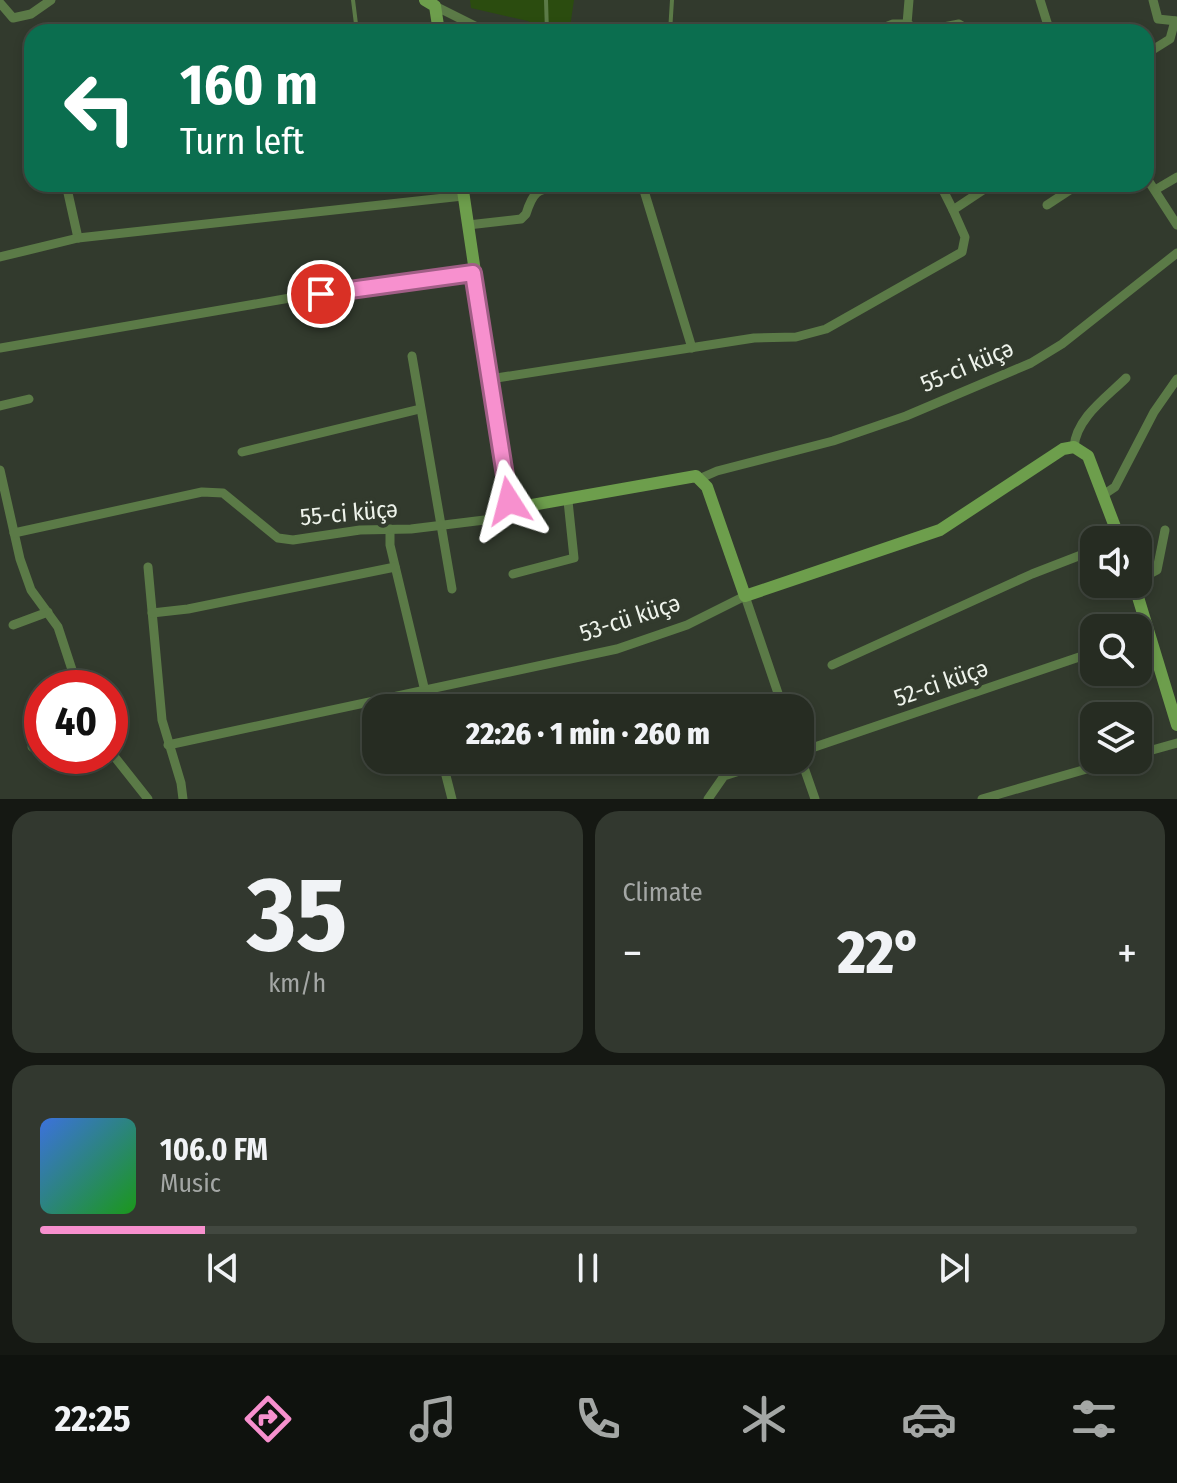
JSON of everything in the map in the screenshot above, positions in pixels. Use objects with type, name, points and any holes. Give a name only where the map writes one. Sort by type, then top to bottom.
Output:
[{"type":"street","points":[[0,3],[13,18],[22,18],[51,0]]},
{"type":"street","points":[[893,24],[907,24],[909,0]]},
{"type":"street","points":[[1040,0],[1048,24]]},
{"type":"street","points":[[1153,0],[1158,19],[1176,21],[1170,39],[1154,49]]},
{"type":"street","points":[[430,3],[437,24]]},
{"type":"street","points":[[430,3],[471,24]]},
{"type":"street","points":[[1177,177],[1155,190],[1177,225]]},
{"type":"street","points":[[68,192],[78,238]]},
{"type":"street","points":[[0,257],[78,238],[446,192]]},
{"type":"street","points":[[462,192],[509,501],[515,508]]},
{"type":"street","points":[[468,225],[521,219],[535,192]]},
{"type":"street","points":[[644,192],[692,348]]},
{"type":"street","points":[[490,379],[754,338],[796,337],[826,329],[962,252],[965,237],[944,192]]},
{"type":"street","points":[[953,210],[980,192]]},
{"type":"street","points":[[1047,205],[1067,192]]},
{"type":"street","name":"55-ci küçə","points":[[14,533],[215,492],[223,493],[278,538],[285,540],[501,518],[515,508],[568,501],[688,476],[701,478],[862,431],[1031,363],[1062,344],[1177,253]]},
{"type":"street","points":[[0,348],[290,298],[473,273]]},
{"type":"street","points":[[412,356],[452,589]]},
{"type":"street","points":[[1115,526],[1088,456],[1074,447],[1075,434],[1082,423],[1126,378]]},
{"type":"street","points":[[1103,495],[1115,487],[1154,412],[1177,379]]},
{"type":"street","points":[[0,406],[29,399]]},
{"type":"street","points":[[242,452],[420,409]]},
{"type":"street","name":"53-cü küçə","points":[[168,745],[425,692],[639,643],[745,596],[940,530],[1063,449],[1074,447]]},
{"type":"street","points":[[0,470],[31,590],[58,627],[72,670]]},
{"type":"street","points":[[701,478],[707,487],[778,694]]},
{"type":"street","points":[[513,574],[574,558],[568,501]]},
{"type":"street","points":[[390,529],[395,567],[425,692]]},
{"type":"street","points":[[1152,573],[1157,570],[1165,530]]},
{"type":"street","points":[[832,665],[1032,574],[1080,555]]},
{"type":"street","points":[[148,567],[162,720],[183,799]]},
{"type":"street","points":[[152,613],[213,604],[395,567]]},
{"type":"street","points":[[13,625],[48,612]]},
{"type":"street","name":"52-ci küçə","points":[[814,749],[1080,657]]},
{"type":"street","points":[[1152,657],[1177,725]]},
{"type":"street","points":[[1152,750],[1177,743]]},
{"type":"street","points":[[982,799],[1080,771]]},
{"type":"street","points":[[128,774],[148,799]]},
{"type":"street","points":[[446,774],[452,799]]},
{"type":"street","points":[[708,799],[718,782],[728,774]]},
{"type":"street","points":[[807,774],[815,799]]},
{"type":"lane","points":[[353,0],[356,24]]},
{"type":"lane","points":[[546,0],[547,24]]},
{"type":"lane","points":[[670,24],[672,0]]},
{"type":"green space","points":[[470,0],[574,0],[570,24],[533,24],[471,8]]},
{"type":"route","points":[[321,294],[473,273],[509,501]]}]
